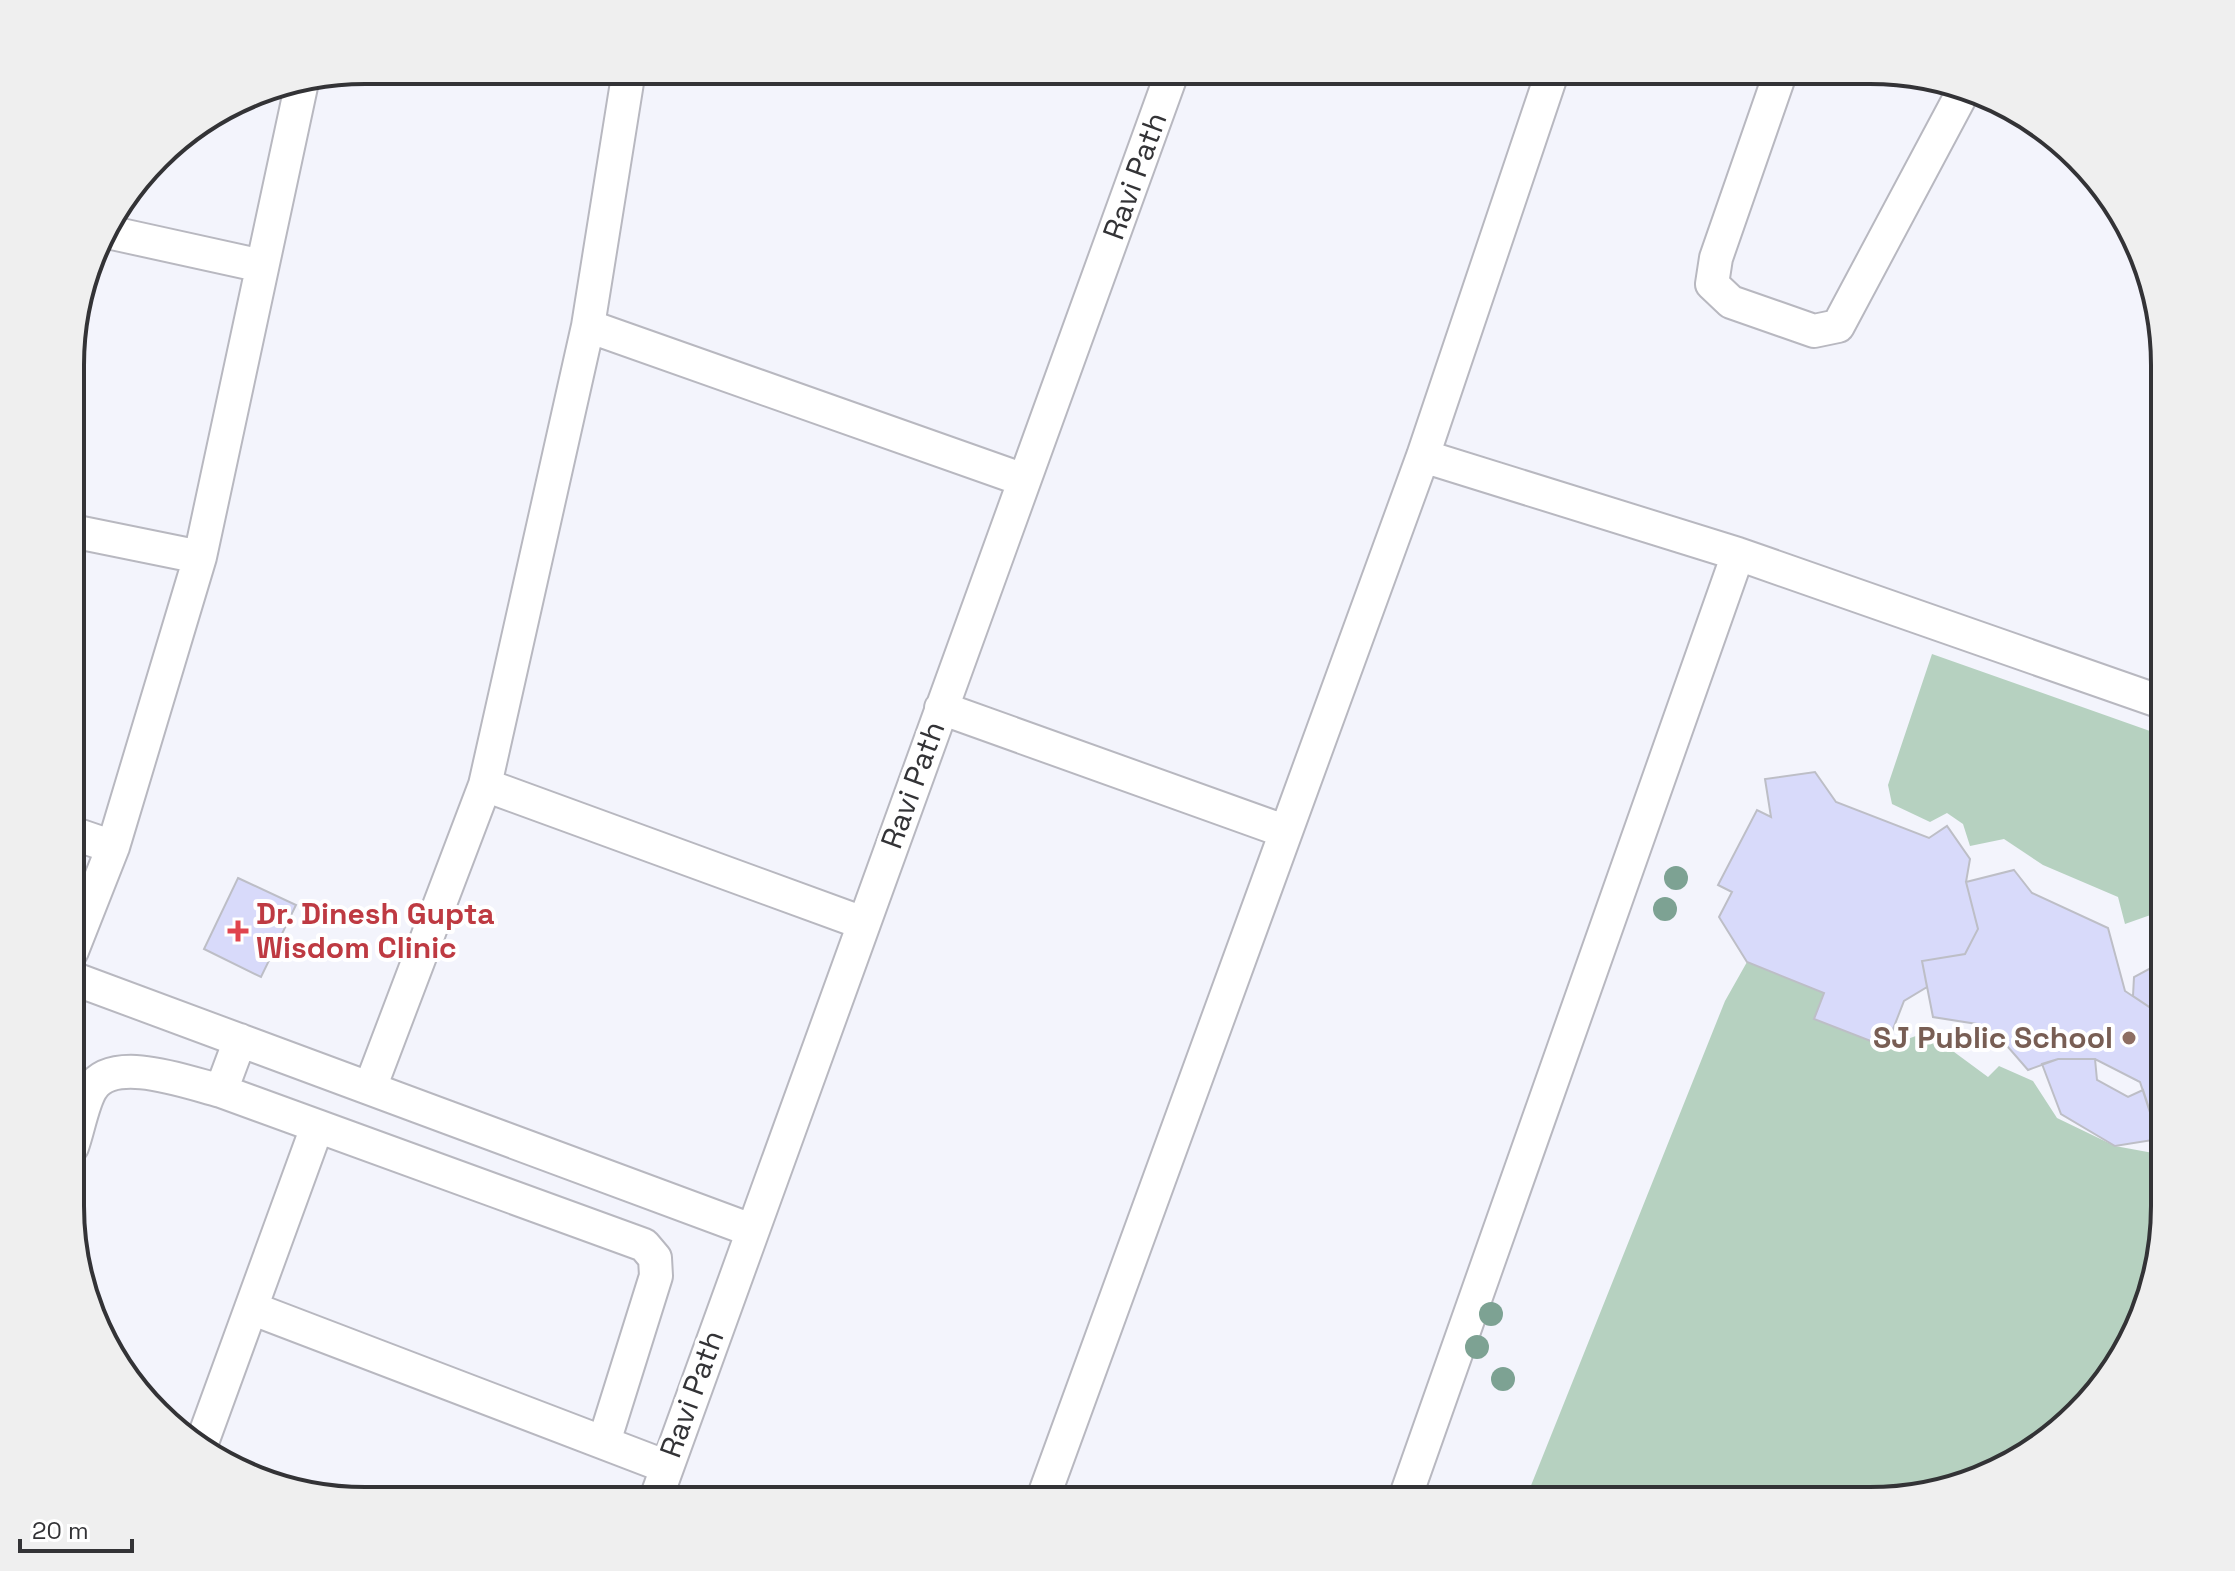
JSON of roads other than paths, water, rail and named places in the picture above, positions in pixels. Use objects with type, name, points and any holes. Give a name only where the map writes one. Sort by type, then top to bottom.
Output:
[{"type":"street","points":[[370,1088],[485,785],[588,326],[627,84]]},
{"type":"street","name":"Ravi Path","points":[[660,1486],[1168,85]]},
{"type":"street","points":[[1047,1486],[1423,456],[1548,85]]},
{"type":"street","points":[[1776,85],[1716,258],[1712,284],[1731,302],[1814,331],[1838,326],[1959,99]]},
{"type":"street","points":[[85,919],[113,847],[200,557],[300,92]]},
{"type":"street","points":[[116,234],[262,266]]},
{"type":"street","points":[[588,326],[1024,480]]},
{"type":"street","points":[[1423,456],[1738,554],[2150,698]]},
{"type":"street","points":[[84,533],[200,557]]},
{"type":"street","points":[[1409,1487],[1738,554]]},
{"type":"street","points":[[941,708],[1284,831]]},
{"type":"street","points":[[485,785],[863,923]]},
{"type":"street","points":[[85,837],[113,847]]},
{"type":"street","points":[[85,983],[751,1230]]},
{"type":"street","points":[[221,1091],[240,1040]]},
{"type":"street","points":[[85,1109],[92,1088],[107,1074],[127,1071],[162,1076],[221,1091],[644,1245],[655,1258],[656,1276],[604,1442]]},
{"type":"street","points":[[204,1436],[317,1127]]},
{"type":"street","points":[[551,1212],[567,1163]]},
{"type":"street","points":[[251,1308],[667,1467]]},
{"type":"place","name":"Dr. Dinesh Gupta Wisdom Clinic","points":[[238,931]]},
{"type":"place","name":"SJ Public School","points":[[2129,1038]]}]
